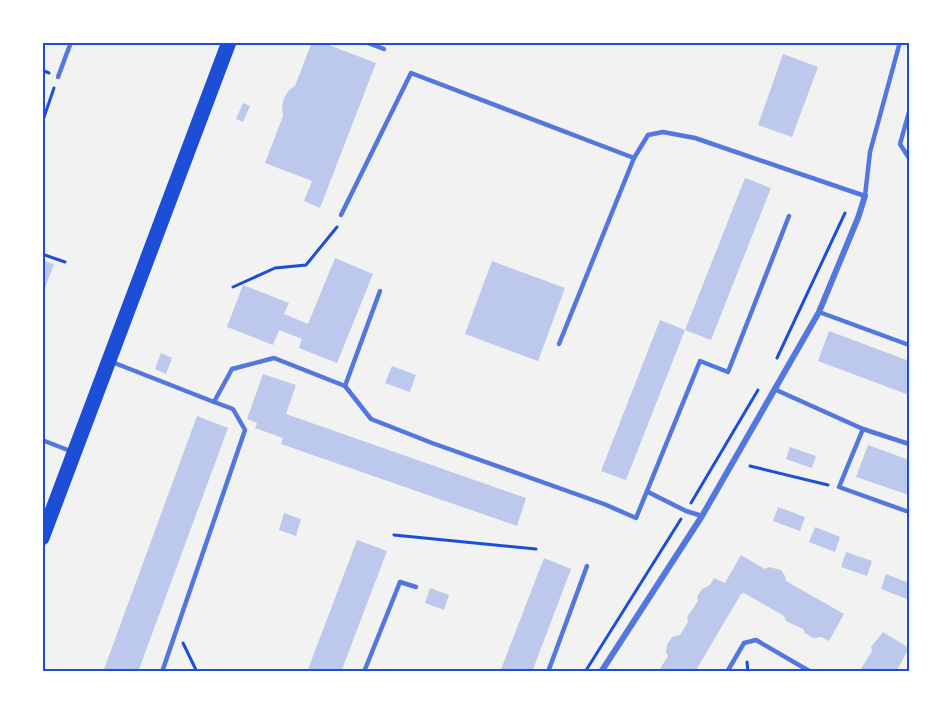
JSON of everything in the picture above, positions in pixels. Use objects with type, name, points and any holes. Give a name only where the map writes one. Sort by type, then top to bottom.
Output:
[{"type":"main road","points":[[42,538],[229,42]]},
{"type":"street","points":[[601,672],[702,516],[819,312],[865,196]]},
{"type":"lane","points":[[58,77],[71,42]]},
{"type":"lane","points":[[365,42],[384,49]]},
{"type":"lane","points":[[560,344],[634,158],[648,135],[663,132],[695,138],[865,196],[870,152],[900,42]]},
{"type":"lane","points":[[341,215],[411,73],[634,158]]},
{"type":"lane","points":[[909,112],[900,144],[909,158]]},
{"type":"lane","points":[[214,402],[232,369],[274,358],[345,386],[371,419],[604,504],[636,518],[700,361],[728,372],[789,216]]},
{"type":"lane","points":[[345,386],[380,291]]},
{"type":"lane","points":[[819,312],[909,345]]},
{"type":"lane","points":[[110,361],[233,410],[245,430],[162,672]]},
{"type":"lane","points":[[774,389],[863,429],[909,444]]},
{"type":"lane","points":[[863,429],[839,487],[909,512]]},
{"type":"lane","points":[[42,440],[75,453]]},
{"type":"lane","points":[[648,492],[686,511],[702,516]]},
{"type":"lane","points":[[548,672],[587,566]]},
{"type":"lane","points":[[364,672],[400,582],[416,587]]},
{"type":"lane","points":[[727,672],[744,643],[756,640],[811,672]]},
{"type":"path","points":[[42,70],[58,77],[42,123]]},
{"type":"path","points":[[774,364],[845,213]]},
{"type":"path","points":[[233,287],[275,268],[306,265],[337,227]]},
{"type":"path","points":[[42,254],[65,262]]},
{"type":"path","points":[[585,672],[762,384]]},
{"type":"path","points":[[750,466],[839,487]]},
{"type":"path","points":[[394,534],[536,549]]},
{"type":"path","points":[[176,628],[197,672]]},
{"type":"building","points":[[312,42],[321,42],[376,63],[320,208],[304,201],[312,181],[265,163],[283,116],[284,98],[295,86]]},
{"type":"building","points":[[783,54],[818,67],[792,137],[758,125]]},
{"type":"building","points":[[243,103],[250,106],[243,122],[236,119]]},
{"type":"building","points":[[745,178],[771,188],[711,340],[685,330]]},
{"type":"building","points":[[335,258],[373,274],[337,363],[299,348],[302,339],[279,330],[273,345],[227,327],[243,285],[289,303],[284,314],[308,324]]},
{"type":"building","points":[[42,260],[54,264],[42,296]]},
{"type":"building","points":[[492,261],[565,288],[538,361],[465,334]]},
{"type":"building","points":[[660,320],[685,330],[626,480],[601,471]]},
{"type":"building","points":[[829,331],[909,361],[909,395],[818,361]]},
{"type":"building","points":[[161,353],[172,358],[166,374],[155,369]]},
{"type":"building","points":[[392,366],[416,375],[410,392],[385,383]]},
{"type":"building","points":[[263,374],[296,385],[286,414],[526,498],[517,526],[281,444],[283,438],[255,428],[257,423],[247,419]]},
{"type":"building","points":[[197,416],[228,428],[138,672],[103,672]]},
{"type":"building","points":[[868,445],[909,460],[909,495],[856,477]]},
{"type":"building","points":[[790,447],[816,456],[812,468],[786,459]]},
{"type":"building","points":[[778,507],[805,517],[800,531],[773,521]]},
{"type":"building","points":[[284,513],[301,519],[296,536],[279,530]]},
{"type":"building","points":[[815,527],[840,537],[835,552],[809,542]]},
{"type":"building","points":[[357,540],[387,551],[341,672],[307,672]]},
{"type":"building","points":[[846,552],[872,561],[867,576],[841,567]]},
{"type":"building","points":[[741,555],[765,569],[769,567],[781,570],[786,581],[844,614],[829,641],[821,637],[813,638],[803,629],[786,621],[784,616],[744,593],[741,594],[695,672],[658,672],[668,656],[667,645],[672,637],[680,635],[702,589],[710,585],[714,578],[725,583]]},
{"type":"building","points":[[544,558],[571,569],[532,672],[500,672]]},
{"type":"building","points":[[886,574],[909,583],[907,599],[881,589]]},
{"type":"building","points":[[430,588],[449,595],[444,610],[425,603]]},
{"type":"building","points":[[883,632],[909,648],[896,672],[859,672],[872,651],[871,647]]}]
